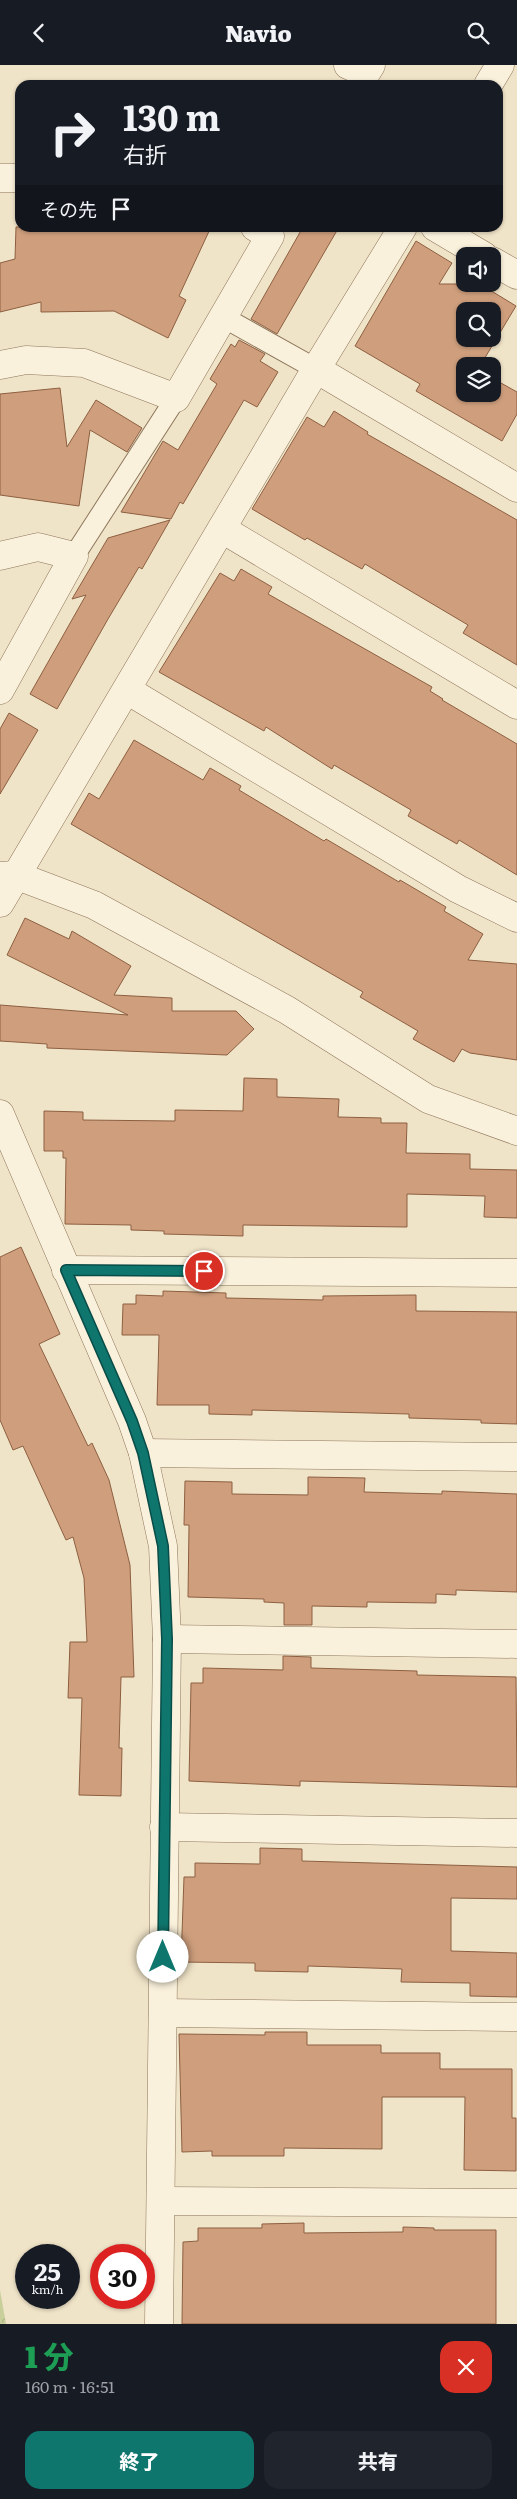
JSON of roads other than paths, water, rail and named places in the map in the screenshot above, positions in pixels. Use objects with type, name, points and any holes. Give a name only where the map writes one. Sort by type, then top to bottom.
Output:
[{"type":"street","points":[[491,80],[500,65]]},
{"type":"street","points":[[0,178],[15,178]]},
{"type":"street","points":[[0,690],[74,557],[176,398],[223,317],[266,232]]},
{"type":"street","points":[[0,903],[7,875],[127,690],[316,369],[400,232]]},
{"type":"street","points":[[443,232],[469,247]]},
{"type":"street","points":[[501,266],[517,275]]},
{"type":"street","points":[[223,317],[316,369],[517,488]]},
{"type":"street","points":[[0,365],[26,360],[84,363],[176,398]]},
{"type":"street","points":[[222,529],[517,705]]},
{"type":"street","points":[[0,556],[38,547],[74,557]]},
{"type":"street","points":[[127,690],[458,889],[517,918]]},
{"type":"street","points":[[7,875],[94,905],[287,1010],[428,1099],[511,1131],[517,1131]]},
{"type":"street","points":[[0,1113],[132,1421],[143,1453],[163,1546],[167,1639],[159,2324]]},
{"type":"street","points":[[66,1270],[517,1273]]},
{"type":"street","points":[[143,1453],[517,1457]]},
{"type":"street","points":[[167,1639],[517,1644]]},
{"type":"street","points":[[164,1827],[517,1833]]},
{"type":"street","points":[[163,2013],[517,2017]]},
{"type":"street","points":[[160,2201],[517,2203]]}]
